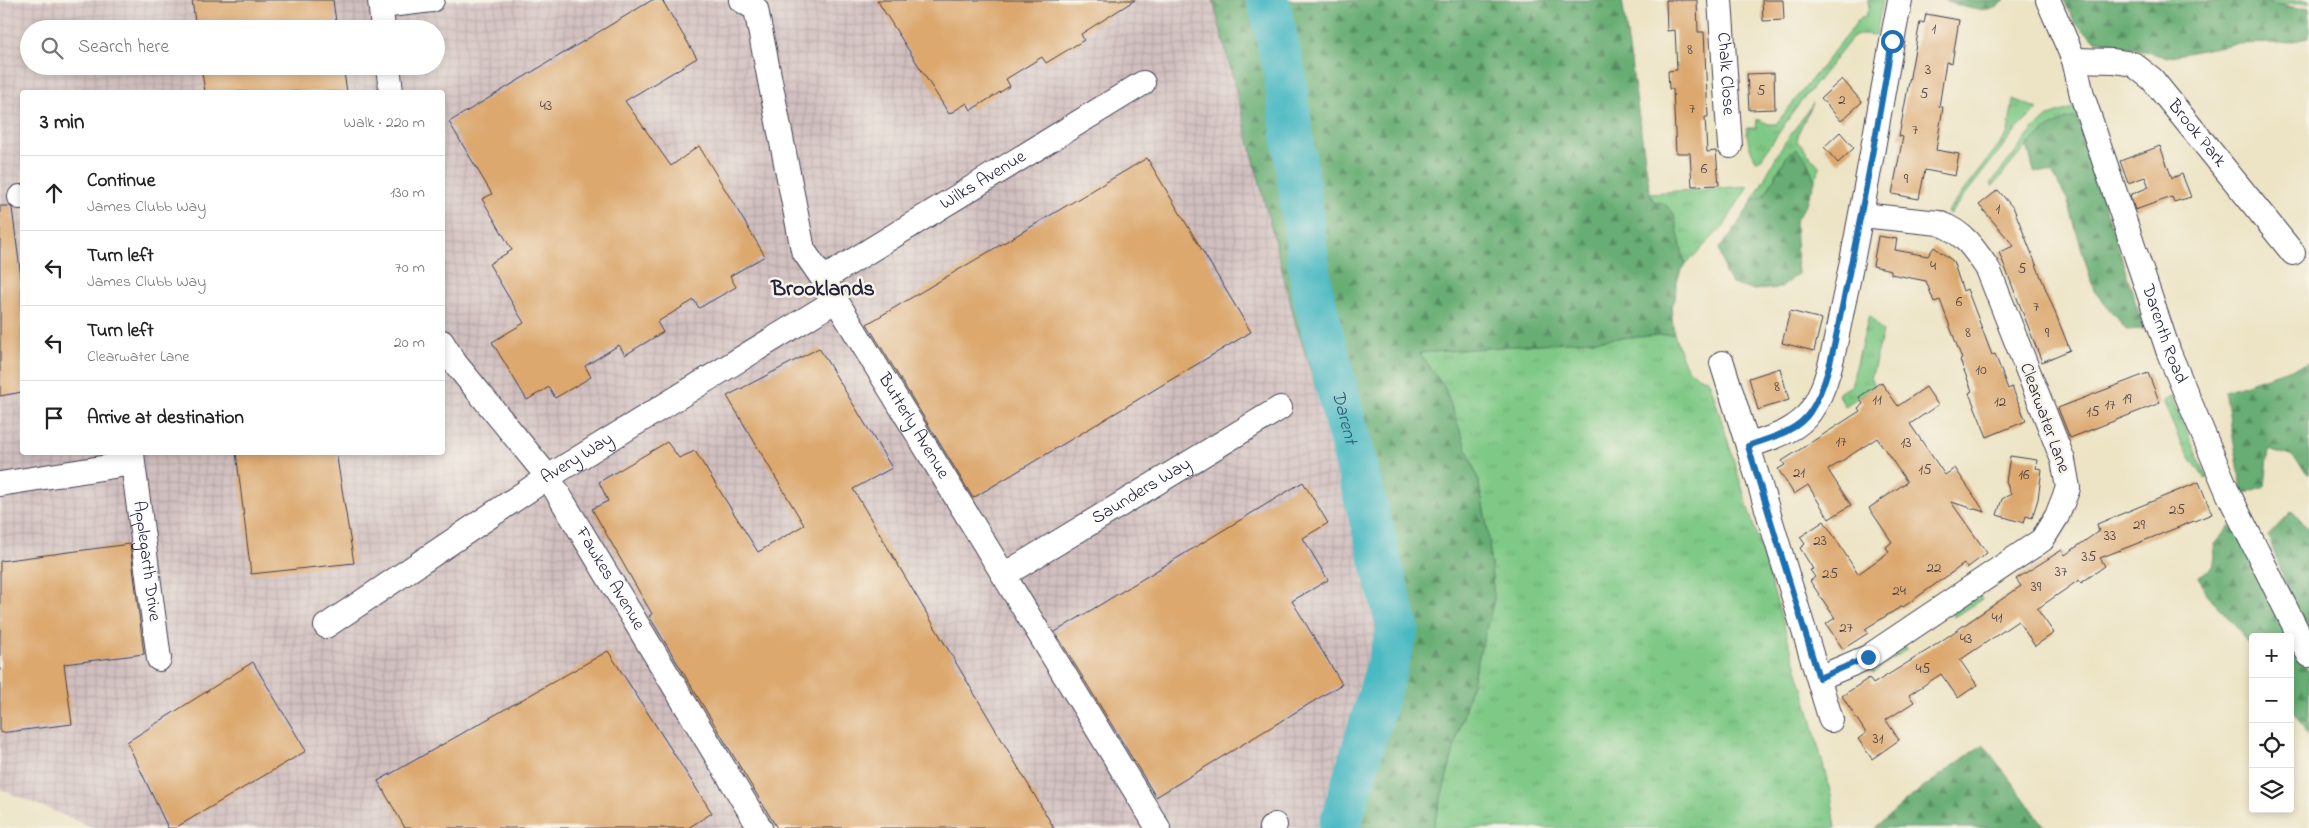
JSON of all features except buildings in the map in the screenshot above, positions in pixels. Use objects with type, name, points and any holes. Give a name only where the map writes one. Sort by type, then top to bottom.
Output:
[{"type":"street","points":[[381,12],[432,0]]},
{"type":"street","name":"Chalk Close","points":[[1720,0],[1730,146]]},
{"type":"street","points":[[1748,446],[1792,428],[1809,414],[1820,396],[1834,344],[1862,215],[1900,0]]},
{"type":"street","name":"Darenth Road","points":[[2048,0],[2074,60],[2082,95],[2169,353],[2229,495],[2309,655]]},
{"type":"street","name":"Butterly Avenue","points":[[756,3],[803,250],[823,279],[1158,828]]},
{"type":"street","name":"Brook Park","points":[[2074,60],[2113,61],[2133,64],[2152,79],[2293,253]]},
{"type":"street","points":[[389,75],[391,90]]},
{"type":"street","name":"Wilks Avenue","points":[[823,279],[1143,83]]},
{"type":"street","name":"Clearwater Lane","points":[[1819,678],[1868,657],[2042,540],[2057,516],[2068,488],[2063,460],[1992,278],[1969,241],[1939,223],[1862,215]]},
{"type":"street","name":"Avery Way","points":[[326,626],[548,477],[835,301]]},
{"type":"street","name":"Fawkes Avenue","points":[[445,347],[455,363],[548,477],[760,828]]},
{"type":"street","points":[[1722,363],[1831,720]]},
{"type":"street","name":"Saunders Way","points":[[1004,575],[1280,408]]},
{"type":"street","name":"Applegarth Drive","points":[[0,484],[132,458],[159,659]]},
{"type":"shaded area","points":[[0,0],[1213,0],[1295,321],[1344,478],[1378,636],[1325,828],[94,828],[0,789]]},
{"type":"green space","points":[[1213,0],[1622,0],[1650,193],[1653,201],[1665,204],[1674,214],[1685,265],[1676,284],[1675,300],[1671,306],[1674,334],[1419,353],[1444,387],[1478,479],[1488,531],[1494,600],[1433,828],[1325,828],[1378,636],[1344,478],[1295,321]]},
{"type":"green space","points":[[1868,0],[1883,0],[1876,35],[1862,34],[1853,37],[1796,108],[1760,160],[1756,161],[1749,145],[1746,128],[1756,128],[1757,119],[1769,124],[1776,124],[1861,17],[1866,16],[1869,7]]},
{"type":"green space","points":[[1943,0],[2006,0],[1990,9],[1983,10],[1968,8]]},
{"type":"green space","points":[[2064,0],[2152,0],[2172,4],[2261,0],[2296,9],[2309,7],[2309,38],[2283,43],[2233,44],[2166,57],[2095,40],[2074,22]]},
{"type":"green space","points":[[2140,0],[2309,0],[2309,3],[2149,14]]},
{"type":"green space","points":[[2013,99],[2038,109],[2015,131],[1950,214],[1947,212],[2008,133]]},
{"type":"green space","points":[[1813,103],[1799,131],[1797,141],[1820,167],[1815,181],[1806,159],[1788,154],[1764,196],[1753,200],[1781,148]]},
{"type":"green space","points":[[2075,108],[2082,130],[2024,149],[1993,186],[1990,184],[2032,131],[2049,116]]},
{"type":"green space","points":[[2075,117],[2081,130],[2144,329],[2127,330],[2094,291],[2067,199],[2052,173],[2034,172],[2027,145],[2055,124]]},
{"type":"green space","points":[[1796,149],[1806,159],[1815,181],[1807,202],[1795,222],[1798,274],[1781,288],[1752,290],[1732,284],[1725,273],[1719,248],[1731,235],[1753,200],[1764,196],[1788,154]]},
{"type":"green space","points":[[1748,186],[1723,227],[1685,265],[1674,214],[1665,204],[1653,201],[1650,193]]},
{"type":"green space","points":[[1869,315],[1883,332],[1871,379],[1875,386],[1845,406],[1838,395],[1851,386]]},
{"type":"green space","points":[[1674,334],[1682,356],[1689,368],[1700,377],[1708,379],[1712,389],[1803,688],[1831,795],[1836,828],[1433,828],[1494,600],[1488,531],[1478,479],[1444,387],[1419,353]]},
{"type":"green space","points":[[2309,363],[2309,475],[2293,457],[2269,449],[2265,486],[2243,494],[2225,391]]},
{"type":"green space","points":[[2171,397],[2207,478],[2205,479],[2182,446],[2163,401]]},
{"type":"green space","points":[[2292,511],[2309,528],[2309,631],[2291,598],[2268,536]]},
{"type":"green space","points":[[2229,527],[2236,530],[2286,621],[2290,633],[2249,633],[2249,645],[2237,627],[2206,594],[2199,576],[2213,567],[2215,556],[2214,544]]},
{"type":"green space","points":[[1978,593],[1982,599],[1954,617],[1951,612]]},
{"type":"green space","points":[[2294,643],[2309,673],[2309,736],[2294,713]]},
{"type":"green space","points":[[1903,644],[1907,649],[1873,673],[1869,667]]},
{"type":"green space","points":[[1983,744],[2046,828],[1875,828],[1908,799]]},
{"type":"waterway","name":"Darent","points":[[1268,0],[1284,69],[1312,291],[1398,629],[1339,828]]},
{"type":"district","name":"Brooklands","points":[[823,290]]},
{"type":"route","points":[[1868,657],[1819,678],[1791,592],[1748,446],[1779,435],[1792,428],[1809,414],[1820,396],[1834,344],[1862,215],[1892,41]]}]
